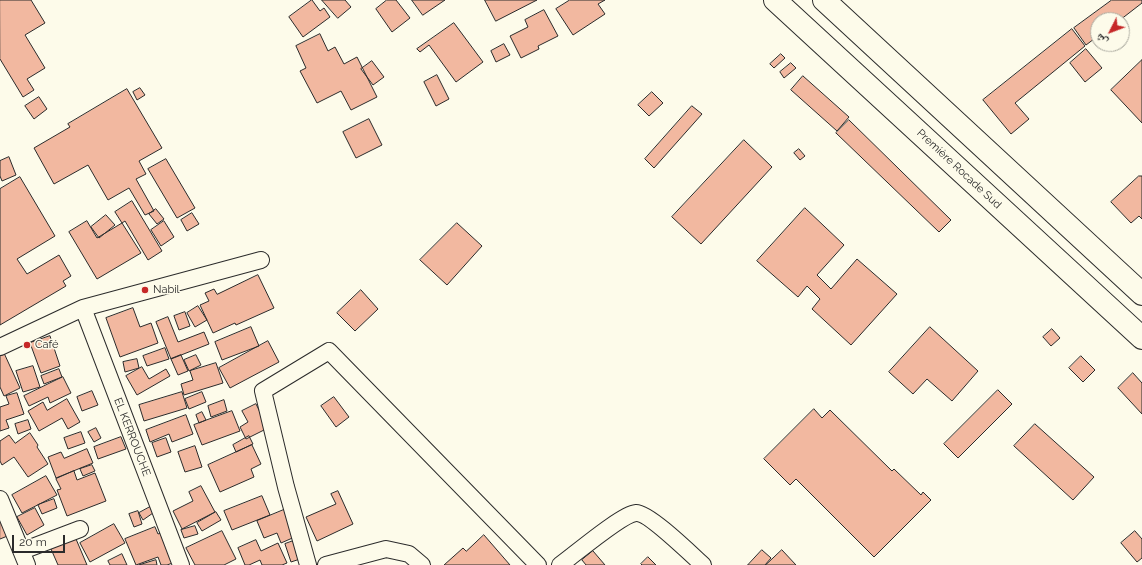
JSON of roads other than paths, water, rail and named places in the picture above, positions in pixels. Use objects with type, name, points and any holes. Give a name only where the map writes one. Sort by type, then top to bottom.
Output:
[{"type":"highway","name":"Première Rocade Sud","points":[[775,0],[1142,338]]},
{"type":"highway","points":[[824,0],[1142,294]]},
{"type":"street","points":[[0,347],[83,308],[261,260]]},
{"type":"street","name":"EL KERROUCHE","points":[[83,308],[181,565]]},
{"type":"street","points":[[308,565],[286,487],[263,391],[329,351],[538,565]]},
{"type":"street","points":[[0,499],[25,558],[80,529]]},
{"type":"street","points":[[560,565],[620,520],[635,513],[642,514],[671,535],[703,565]]},
{"type":"street","points":[[326,565],[386,548],[409,554],[422,565]]},
{"type":"place","name":"Nabil","points":[[145,290]]},
{"type":"place","name":"Café","points":[[27,345]]}]
